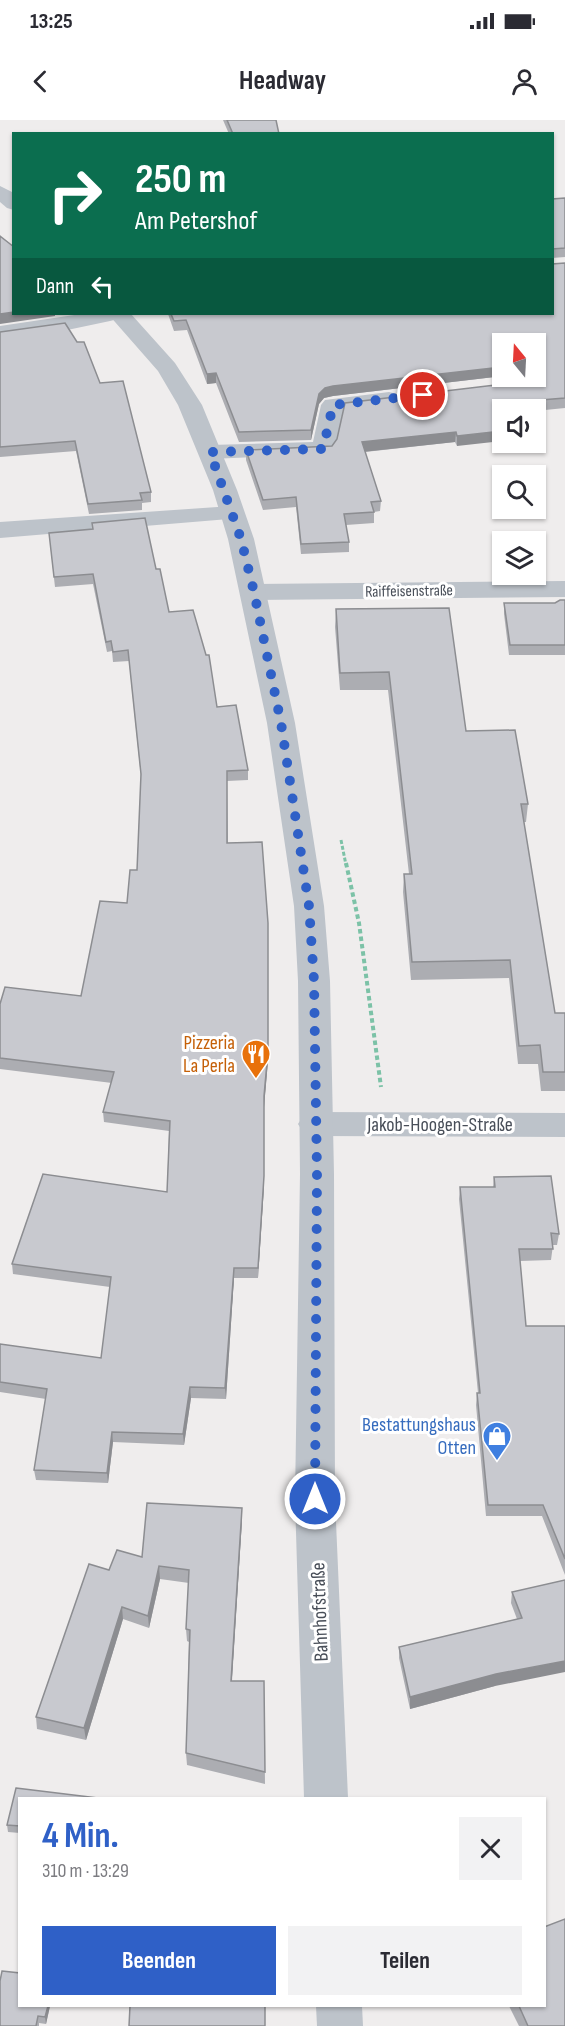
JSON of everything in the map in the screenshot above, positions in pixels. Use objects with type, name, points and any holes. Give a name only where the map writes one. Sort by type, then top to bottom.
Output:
[{"type":"street","points":[[0,192],[12,202]]},
{"type":"street","points":[[0,333],[53,326],[105,315]]},
{"type":"street","name":"Bahnhofstraße","points":[[120,315],[167,368],[190,405],[232,513],[254,592],[281,723],[309,906],[314,981],[315,1499],[326,1797]]},
{"type":"street","points":[[210,452],[323,449],[333,405],[412,396]]},
{"type":"street","points":[[0,530],[232,513]]},
{"type":"street","name":"Raiffeisenstraße","points":[[254,592],[565,589]]},
{"type":"street","name":"Jakob-Hoogen-Straße","points":[[315,1124],[565,1125]]},
{"type":"street","points":[[339,2007],[340,2026]]},
{"type":"building","points":[[227,120],[276,120],[279,132],[232,132]]},
{"type":"building","points":[[565,198],[565,248],[554,249],[554,199]]},
{"type":"building","points":[[0,236],[12,245],[12,312],[0,314]]},
{"type":"building","points":[[565,263],[565,398],[492,399],[492,432],[457,436],[456,432],[362,442],[381,501],[371,502],[374,512],[344,514],[349,542],[301,544],[296,497],[263,500],[246,450],[332,446],[337,439],[345,403],[492,385],[546,387],[546,333],[492,333],[492,368],[325,388],[319,394],[311,430],[239,432],[216,373],[207,374],[186,320],[174,321],[171,315],[554,315],[554,264]]},
{"type":"building","points":[[65,323],[77,342],[84,342],[100,383],[123,381],[151,492],[140,493],[142,500],[88,504],[75,441],[0,447],[0,332]]},
{"type":"building","points":[[145,518],[156,569],[160,569],[169,612],[193,610],[206,655],[209,655],[217,707],[236,705],[248,770],[227,771],[227,843],[262,842],[268,923],[268,1051],[264,1096],[264,1176],[258,1268],[234,1268],[225,1388],[190,1387],[183,1434],[112,1432],[107,1473],[34,1470],[47,1389],[0,1382],[0,1344],[101,1358],[111,1277],[12,1264],[43,1174],[167,1192],[170,1121],[103,1112],[114,1072],[0,1058],[0,1004],[5,987],[81,996],[100,901],[127,903],[130,870],[137,870],[141,774],[128,650],[113,652],[111,641],[106,642],[93,574],[54,577],[49,533],[93,529],[92,523]]},
{"type":"building","points":[[565,600],[565,645],[510,645],[504,603],[555,603]]},
{"type":"building","points":[[449,608],[466,731],[515,730],[528,804],[521,804],[555,1013],[565,1013],[565,1072],[543,1072],[540,1045],[519,1046],[510,960],[412,962],[404,874],[412,874],[389,672],[340,673],[336,609]]},
{"type":"building","points":[[551,1176],[559,1234],[551,1233],[553,1249],[519,1249],[526,1326],[565,1326],[565,1559],[543,1505],[488,1505],[477,1393],[480,1393],[460,1187],[495,1187],[494,1177]]},
{"type":"building","points":[[147,1503],[242,1508],[231,1681],[264,1681],[265,1772],[186,1753],[190,1630],[186,1629],[189,1570],[159,1566],[148,1616],[122,1607],[84,1728],[36,1717],[89,1564],[109,1570],[117,1550],[142,1557]]},
{"type":"building","points":[[565,1580],[565,1661],[496,1674],[410,1697],[399,1647],[522,1618],[512,1592]]},
{"type":"building","points":[[16,1788],[90,1797],[18,1797],[18,1826],[7,1825]]},
{"type":"building","points":[[565,1919],[565,2026],[528,2026],[519,2007],[546,2007],[546,1926]]},
{"type":"building","points":[[2,1971],[18,1973],[18,2007],[48,2007],[45,2017],[38,2016],[36,2026],[0,2026]]},
{"type":"building","points":[[130,2007],[265,2007],[265,2026],[129,2026]]},
{"type":"place","name":"Pizzeria La Perla","points":[[256,1080]]},
{"type":"place","name":"Bestattungshaus Otten","points":[[497,1462]]},
{"type":"route","points":[[315,1499],[317,1173],[314,981],[309,906],[281,723],[254,592],[241,539],[210,452],[323,449],[333,405],[423,395]]}]
